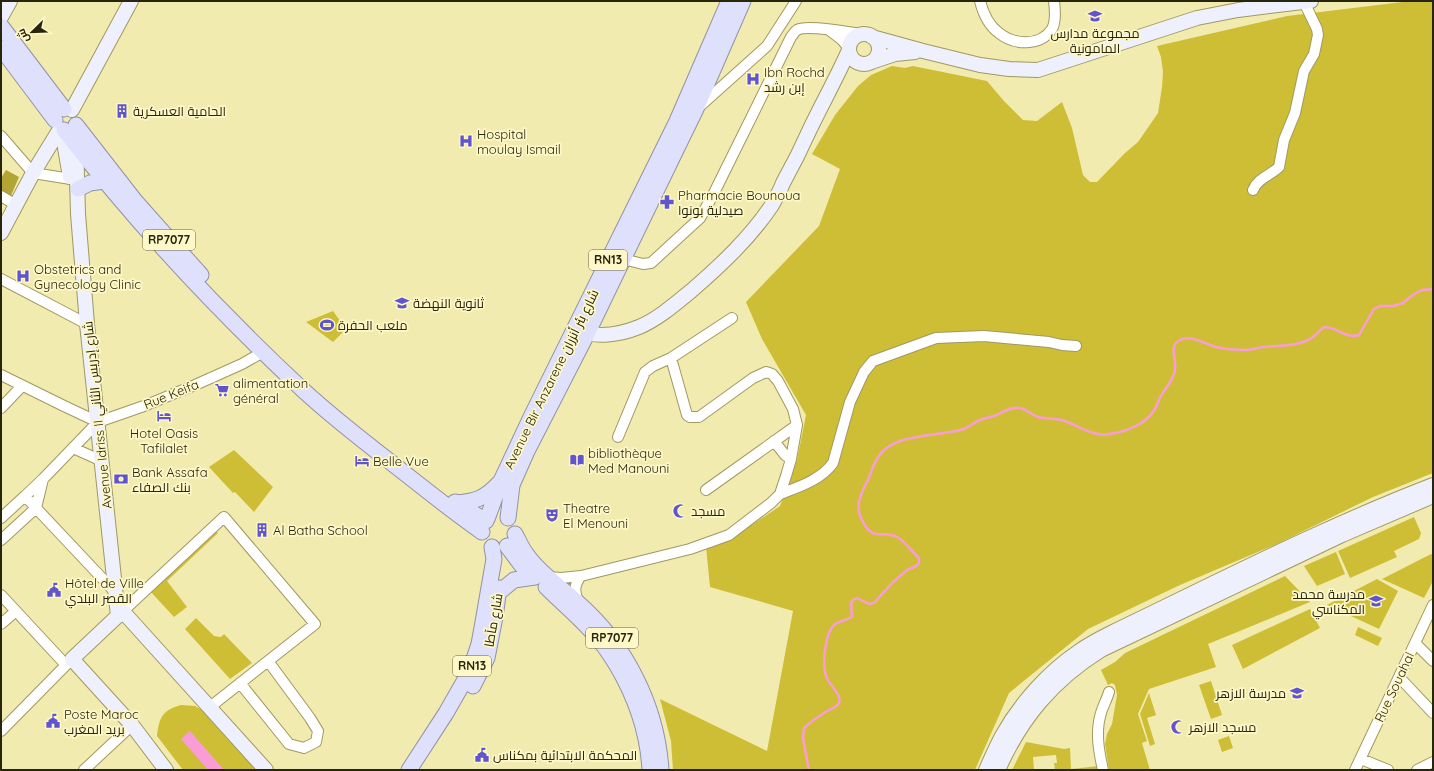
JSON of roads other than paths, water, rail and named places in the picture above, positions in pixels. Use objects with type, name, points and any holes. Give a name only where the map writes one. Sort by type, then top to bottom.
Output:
[{"type":"main road","points":[[1,17],[10,1]]},
{"type":"main road","points":[[1,233],[33,173],[65,122],[131,1]]},
{"type":"main road","name":"Avenue Bir Anzarene شارع بئر أنزران","points":[[508,518],[512,485],[677,121],[729,1]]},
{"type":"main road","name":"Avenue Bir Anzarene شارع بئر أنزران","points":[[485,524],[501,481],[531,417],[623,259],[695,111],[743,1]]},
{"type":"main road","points":[[581,332],[606,334],[621,333],[640,327],[658,317],[681,300],[724,261],[753,231],[773,204],[796,160],[824,100],[834,84],[849,49],[850,43],[855,37],[868,35],[923,52],[996,68],[1038,70],[1197,18],[1238,10],[1308,1]]},
{"type":"main road","name":"RP7077","points":[[1,26],[65,122],[76,147],[171,259],[263,352],[343,425],[459,516],[485,524]]},
{"type":"main road","points":[[849,49],[850,55],[856,62],[868,63],[877,56],[879,48],[875,40],[868,35]]},
{"type":"main road","name":"RP7077","points":[[1,48],[161,232],[288,365],[332,405],[402,463],[485,524]]},
{"type":"main road","points":[[834,84],[856,68],[868,63],[895,54],[923,52]]},
{"type":"main road","name":"Avenue Idriss II شارع إدريس الثاني","points":[[65,122],[78,214],[87,324],[119,606]]},
{"type":"main road","name":"Avenue Idriss II شارع إدريس الثاني","points":[[74,184],[76,147]]},
{"type":"main road","points":[[74,184],[104,181]]},
{"type":"main road","points":[[457,503],[473,501],[484,497],[501,481]]},
{"type":"main road","points":[[986,770],[1002,736],[1021,708],[1051,674],[1079,651],[1113,632],[1337,525],[1392,500],[1433,484]]},
{"type":"main road","points":[[998,770],[1016,734],[1045,696],[1072,670],[1096,653],[1342,535],[1433,496]]},
{"type":"main road","points":[[504,544],[485,541],[485,524],[497,515],[508,518]]},
{"type":"main road","name":"RN13","points":[[409,770],[446,713],[470,671],[479,644],[484,622],[494,559],[514,525],[508,518]]},
{"type":"main road","name":"RP7077","points":[[504,544],[522,566],[542,577],[578,602],[611,636],[634,673],[644,696],[651,717],[660,758],[661,770]]},
{"type":"main road","name":"شارع مآطا","points":[[421,770],[460,710],[487,658],[492,636],[504,544]]},
{"type":"main road","points":[[498,594],[514,580],[542,577]]},
{"type":"main road","name":"RP7077","points":[[542,577],[601,642],[627,683],[647,742],[650,770]]},
{"type":"main road","points":[[166,770],[132,725],[69,662],[119,606],[266,770]]},
{"type":"street","points":[[695,111],[767,46],[796,1]]},
{"type":"street","points":[[980,1],[986,18],[998,33],[1011,40],[1032,42],[1042,38],[1052,29],[1055,14],[1054,1]]},
{"type":"street","points":[[1253,190],[1254,186],[1279,167],[1284,140],[1295,113],[1304,71],[1314,54],[1318,35],[1308,1]]},
{"type":"street","points":[[623,259],[643,264],[651,263],[700,218],[713,195],[791,37],[797,30],[807,27],[868,35]]},
{"type":"street","points":[[830,30],[841,39],[849,49]]},
{"type":"street","points":[[767,46],[782,57]]},
{"type":"street","points":[[1,136],[33,173],[74,184]]},
{"type":"street","points":[[1,196],[16,205]]},
{"type":"street","points":[[1,279],[87,324]]},
{"type":"street","points":[[618,437],[645,372],[653,366],[672,358],[732,318]]},
{"type":"street","points":[[542,577],[561,578],[580,576],[690,549],[729,536],[771,503],[780,494],[797,488],[827,471],[833,463],[850,402],[864,372],[873,361],[936,338],[984,336],[1076,346]]},
{"type":"street","name":"Rue Keifa","points":[[98,422],[151,403],[242,364],[263,352]]},
{"type":"street","points":[[672,358],[687,415],[690,417],[699,417],[753,378],[766,372],[772,374],[778,381],[793,409],[796,425],[791,459],[780,494]]},
{"type":"street","points":[[1,375],[98,422],[43,479],[1,518]]},
{"type":"street","points":[[1,408],[22,386]]},
{"type":"street","points":[[706,490],[796,425]]},
{"type":"street","points":[[774,441],[791,459]]},
{"type":"street","points":[[73,448],[102,461]]},
{"type":"street","points":[[1,540],[36,508],[43,479]]},
{"type":"street","points":[[25,496],[119,606],[224,516],[315,624],[210,707]]},
{"type":"street","points":[[578,602],[574,592],[580,576]]},
{"type":"street","points":[[1,595],[69,662],[1,731]]},
{"type":"street","name":"Rue Souahal","points":[[1355,770],[1433,605]]},
{"type":"street","points":[[1,624],[16,611]]},
{"type":"street","points":[[1415,643],[1433,661]]},
{"type":"street","points":[[240,683],[290,744],[304,748],[316,742],[318,732],[310,718],[268,661]]},
{"type":"street","points":[[1399,677],[1433,713]]},
{"type":"street","points":[[1103,770],[1098,741],[1098,725],[1109,692]]},
{"type":"street","points":[[84,770],[132,725]]},
{"type":"street","points":[[1361,759],[1388,770]]},
{"type":"street","points":[[1417,770],[1433,762]]},
{"type":"waterway","points":[[809,770],[803,739],[804,728],[839,703],[839,696],[826,676],[824,664],[825,648],[832,628],[835,624],[852,617],[851,603],[853,600],[857,598],[869,604],[874,603],[892,583],[907,570],[919,563],[919,558],[897,537],[869,531],[859,513],[861,494],[873,466],[884,450],[893,444],[904,440],[964,429],[980,420],[1010,409],[1017,408],[1038,417],[1065,421],[1097,434],[1103,435],[1129,429],[1141,423],[1155,409],[1175,370],[1174,346],[1184,338],[1198,340],[1216,347],[1246,350],[1301,343],[1309,340],[1324,327],[1354,336],[1359,335],[1374,309],[1380,306],[1393,306],[1403,303],[1414,294],[1422,290],[1433,289]]},
{"type":"place","name":"مجموعة مدارس المامونية","points":[[1095,16]]},
{"type":"place","name":"Ibn Rochd إبن رشد","points":[[753,79]]},
{"type":"place","name":"الحامية العسكرية","points":[[122,111]]},
{"type":"place","name":"Hospital moulay Ismail","points":[[466,141]]},
{"type":"place","name":"Pharmacie Bounoua صيدلية بونوا","points":[[667,202]]},
{"type":"place","name":"Obstetrics and Gynecology Clinic","points":[[23,276]]},
{"type":"place","name":"ثانوية النهضة","points":[[402,303]]},
{"type":"place","name":"ملعب الحفرة","points":[[327,325]]},
{"type":"place","name":"alimentation général","points":[[222,390]]},
{"type":"place","name":"Hotel Oasis Tafilalet","points":[[164,416]]},
{"type":"place","name":"bibliothèque Med Manouni","points":[[577,460]]},
{"type":"place","name":"Belle Vue","points":[[362,461]]},
{"type":"place","name":"Bank Assafa بنك الصفاء","points":[[121,479]]},
{"type":"place","name":"مسجد","points":[[680,511]]},
{"type":"place","name":"Theatre El Menouni","points":[[552,515]]},
{"type":"place","name":"Al Batha School","points":[[262,530]]},
{"type":"place","name":"Hôtel de Ville القصر البلدي","points":[[54,590]]},
{"type":"place","name":"مدرسة محمد المكناسي","points":[[1376,601]]},
{"type":"place","name":"مدرسة الازهر","points":[[1297,693]]},
{"type":"place","name":"Poste Maroc بريد المغرب","points":[[53,721]]},
{"type":"place","name":"مسجد الازهر","points":[[1178,727]]},
{"type":"place","name":"المحكمة الابتدائية بمكناس","points":[[482,755]]}]
